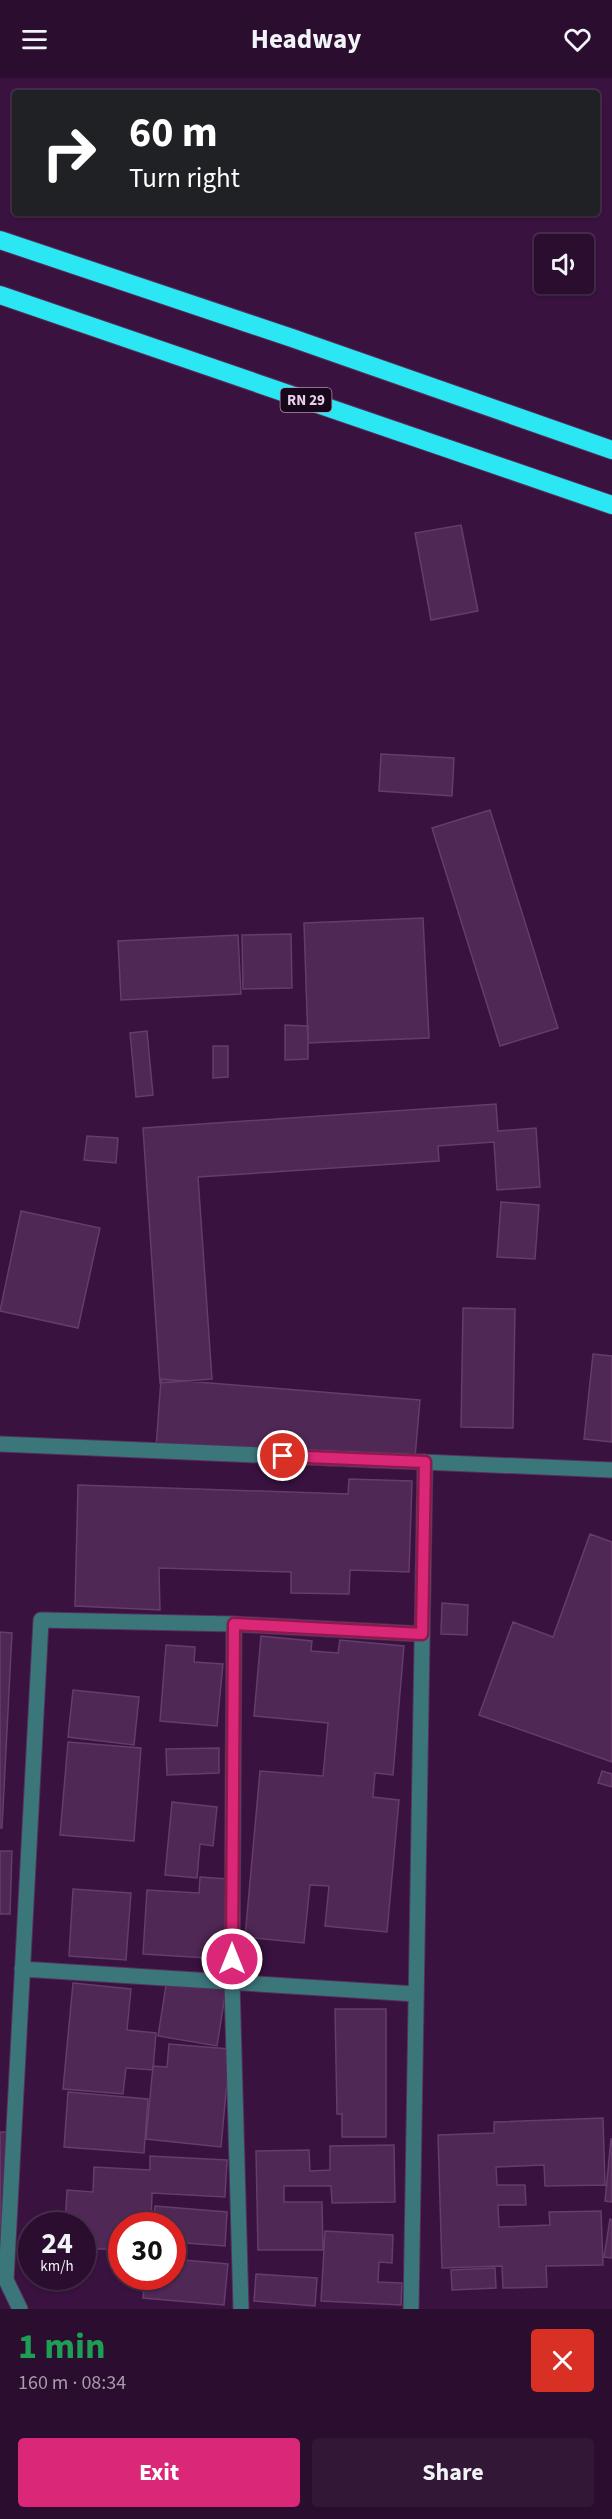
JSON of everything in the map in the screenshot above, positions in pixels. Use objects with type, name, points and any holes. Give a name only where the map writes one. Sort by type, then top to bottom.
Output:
[{"type":"highway","points":[[0,240],[292,338],[612,450]]},
{"type":"highway","name":"RN 29","points":[[0,295],[612,505]]},
{"type":"street","points":[[0,1444],[612,1470]]},
{"type":"street","points":[[411,2309],[425,1462]]},
{"type":"street","points":[[20,2309],[6,2280],[41,1620],[234,1624],[422,1634]]},
{"type":"street","points":[[234,1624],[232,1983],[242,2309]]},
{"type":"street","points":[[22,1969],[416,1994]]},
{"type":"building","points":[[461,525],[478,611],[431,620],[415,533]]},
{"type":"building","points":[[381,754],[454,758],[452,796],[379,791]]},
{"type":"building","points":[[490,810],[558,1028],[500,1046],[432,828]]},
{"type":"building","points":[[423,918],[429,1038],[308,1043],[304,923]]},
{"type":"building","points":[[291,934],[292,988],[243,989],[242,935]]},
{"type":"building","points":[[238,935],[241,994],[121,1000],[118,941]]},
{"type":"building","points":[[285,1025],[308,1026],[308,1059],[285,1060]]},
{"type":"building","points":[[147,1031],[153,1095],[136,1097],[130,1033]]},
{"type":"building","points":[[213,1046],[228,1046],[228,1077],[213,1078]]},
{"type":"building","points":[[496,1104],[498,1131],[536,1128],[540,1187],[497,1190],[494,1142],[438,1146],[439,1161],[198,1177],[212,1379],[160,1383],[143,1128]]},
{"type":"building","points":[[87,1136],[118,1138],[116,1163],[84,1160]]},
{"type":"building","points":[[501,1202],[539,1205],[535,1259],[497,1257]]},
{"type":"building","points":[[21,1211],[100,1228],[78,1328],[0,1311]]},
{"type":"building","points":[[463,1308],[515,1309],[513,1428],[461,1427]]},
{"type":"building","points":[[593,1354],[612,1356],[612,1442],[584,1439]]},
{"type":"building","points":[[161,1379],[420,1400],[414,1469],[156,1448]]},
{"type":"building","points":[[349,1479],[412,1481],[409,1572],[350,1570],[349,1594],[291,1593],[291,1572],[159,1568],[160,1610],[75,1606],[78,1485],[348,1494]]},
{"type":"building","points":[[590,1534],[612,1542],[612,1762],[479,1715],[513,1622],[553,1637]]},
{"type":"building","points":[[442,1603],[468,1605],[467,1635],[441,1634]]},
{"type":"building","points":[[0,1632],[12,1633],[2,1828],[0,1828]]},
{"type":"building","points":[[261,1636],[312,1641],[311,1651],[338,1653],[340,1640],[404,1646],[393,1775],[375,1773],[373,1797],[399,1800],[387,1932],[325,1926],[329,1886],[310,1885],[304,1943],[245,1937],[260,1771],[323,1776],[328,1723],[254,1716]]},
{"type":"building","points":[[166,1645],[195,1647],[194,1662],[223,1664],[217,1726],[160,1721]]},
{"type":"building","points":[[73,1690],[139,1697],[134,1745],[68,1737]]},
{"type":"building","points":[[68,1742],[141,1748],[134,1841],[60,1835]]},
{"type":"building","points":[[219,1748],[219,1773],[167,1775],[166,1749]]},
{"type":"building","points":[[602,1771],[612,1774],[612,1787],[598,1783]]},
{"type":"building","points":[[172,1802],[217,1807],[213,1846],[200,1844],[197,1878],[165,1875]]},
{"type":"building","points":[[0,1851],[12,1851],[10,1914],[0,1914]]},
{"type":"building","points":[[200,1877],[228,1879],[223,1959],[143,1954],[147,1890],[199,1893]]},
{"type":"building","points":[[73,1889],[131,1893],[126,1960],[69,1956]]},
{"type":"building","points":[[167,1979],[226,1989],[217,2046],[158,2036]]},
{"type":"building","points":[[73,1983],[131,1989],[127,2030],[156,2033],[153,2070],[126,2068],[123,2094],[63,2089]]},
{"type":"building","points":[[335,2009],[386,2009],[386,2137],[342,2137],[342,2114],[337,2114]]},
{"type":"building","points":[[169,2044],[230,2049],[221,2147],[146,2139],[153,2066],[167,2067]]},
{"type":"building","points":[[68,2092],[148,2099],[144,2153],[64,2147]]},
{"type":"building","points":[[603,2118],[605,2185],[545,2186],[544,2165],[496,2167],[497,2185],[525,2185],[526,2205],[498,2205],[499,2227],[550,2225],[549,2212],[601,2211],[603,2265],[546,2266],[547,2287],[503,2288],[502,2266],[442,2268],[438,2135],[494,2133],[494,2122]]},
{"type":"building","points":[[0,2132],[11,2132],[7,2247],[0,2247]]},
{"type":"building","points":[[612,2139],[612,2202],[605,2201]]},
{"type":"building","points":[[394,2145],[395,2202],[332,2203],[331,2186],[284,2186],[284,2202],[322,2202],[323,2250],[258,2250],[256,2151],[309,2150],[310,2171],[330,2170],[330,2146]]},
{"type":"building","points":[[150,2156],[227,2160],[225,2197],[152,2193],[151,2212],[108,2212],[108,2249],[96,2249],[96,2212],[66,2212],[67,2190],[93,2192],[94,2167],[150,2170]]},
{"type":"building","points":[[155,2206],[227,2212],[225,2246],[186,2243],[186,2212],[154,2212]]},
{"type":"building","points":[[610,2219],[612,2220],[612,2258],[604,2257]]},
{"type":"building","points":[[325,2231],[393,2235],[392,2263],[379,2262],[378,2282],[402,2283],[401,2305],[321,2301]]},
{"type":"building","points":[[186,2260],[228,2264],[224,2305],[143,2298],[144,2290],[186,2290]]},
{"type":"building","points":[[495,2268],[496,2288],[452,2290],[451,2270]]},
{"type":"building","points":[[256,2274],[317,2278],[315,2306],[254,2301]]},
{"type":"route","points":[[232,1959],[234,1624],[422,1634],[425,1462],[283,1456]]}]
